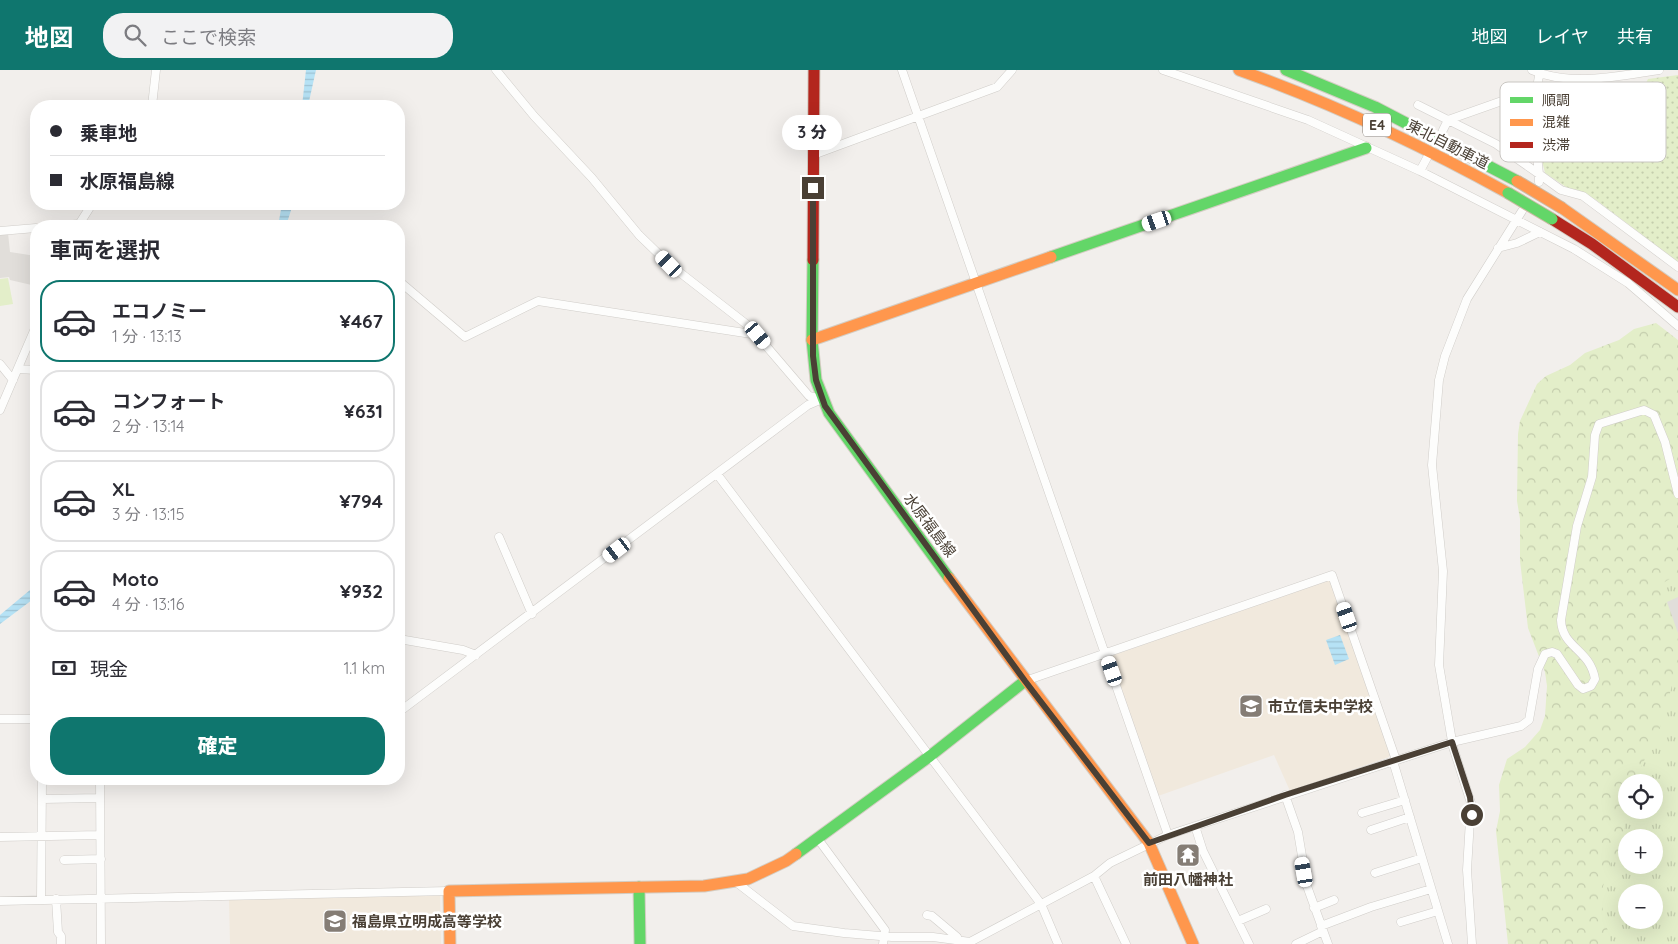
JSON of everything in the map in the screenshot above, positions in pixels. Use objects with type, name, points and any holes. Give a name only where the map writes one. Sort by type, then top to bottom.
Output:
[{"type":"main road","name":"水原福島線","points":[[814,70],[812,340],[816,380],[822,399],[867,467],[1025,681],[1149,843],[1193,944]]},
{"type":"main road","name":"東北自動車道","points":[[1240,70],[1366,120],[1429,149],[1552,219],[1606,254],[1678,308]]},
{"type":"main road","name":"東北自動車道","points":[[1286,70],[1375,107],[1517,181],[1562,208],[1678,290]]},
{"type":"main road","points":[[812,340],[1366,148]]},
{"type":"main road","points":[[450,944],[449,891],[704,886],[736,882],[773,869],[818,839],[930,756],[1025,681]]},
{"type":"main road","points":[[639,887],[640,944]]},
{"type":"street","points":[[153,100],[156,70]]},
{"type":"street","points":[[496,70],[639,235],[669,264],[750,327],[809,396],[822,399]]},
{"type":"street","points":[[902,70],[1168,835]]},
{"type":"street","points":[[813,155],[918,118],[997,87],[1012,70]]},
{"type":"street","points":[[1163,70],[1275,107],[1356,141],[1366,148],[1420,171],[1516,219],[1619,276],[1678,326]]},
{"type":"street","points":[[1537,71],[1595,79],[1659,70]]},
{"type":"street","points":[[1443,130],[1448,120],[1500,102]]},
{"type":"street","points":[[1418,105],[1500,147]]},
{"type":"street","points":[[1420,171],[1428,156]]},
{"type":"street","points":[[1519,162],[1539,178],[1561,190],[1583,196],[1678,267]]},
{"type":"street","points":[[1538,162],[1539,178]]},
{"type":"street","points":[[1472,944],[1467,870],[1471,803],[1452,742],[1439,665],[1443,571],[1432,465],[1433,450],[1440,380],[1445,356],[1467,299],[1522,211]]},
{"type":"street","points":[[0,231],[30,228]]},
{"type":"street","points":[[1498,248],[1517,243],[1540,232]]},
{"type":"street","points":[[405,286],[465,337],[538,301],[758,335]]},
{"type":"street","points":[[0,410],[30,340]]},
{"type":"street","points":[[0,364],[13,380]]},
{"type":"street","points":[[18,369],[30,372]]},
{"type":"street","points":[[405,708],[808,406],[822,399]]},
{"type":"street","points":[[736,882],[793,926],[884,940],[958,939],[979,942],[1041,904],[1094,876],[1110,863],[1168,835],[1285,795],[1452,742],[1526,724],[1532,710],[1541,660],[1548,652],[1557,654],[1578,685],[1583,689],[1594,683],[1591,667],[1584,654],[1567,640],[1561,630],[1561,620],[1574,537],[1592,477],[1595,435],[1598,424],[1644,410],[1654,415],[1665,442],[1678,494]]},
{"type":"street","points":[[717,474],[1041,904],[1058,944]]},
{"type":"street","points":[[499,537],[532,614]]},
{"type":"street","points":[[1025,681],[1332,575],[1394,761],[1448,944]]},
{"type":"street","points":[[405,640],[463,650],[476,655]]},
{"type":"street","points":[[0,719],[30,719]]},
{"type":"street","points":[[41,900],[42,785]]},
{"type":"street","points":[[100,785],[101,944]]},
{"type":"street","points":[[1285,795],[1298,832],[1307,886],[1328,944]]},
{"type":"street","points":[[42,799],[100,798]]},
{"type":"street","points":[[1362,813],[1405,800]]},
{"type":"street","points":[[1370,830],[1410,818]]},
{"type":"street","points":[[1196,826],[1203,851],[1249,944]]},
{"type":"street","points":[[0,837],[100,835]]},
{"type":"street","points":[[818,839],[885,930],[884,940]]},
{"type":"street","points":[[1375,873],[1422,858]]},
{"type":"street","points":[[64,860],[101,859]]},
{"type":"street","points":[[1094,876],[1126,944]]},
{"type":"street","points":[[1296,944],[1322,929],[1371,907],[1431,888]]},
{"type":"street","points":[[0,901],[449,891]]},
{"type":"street","points":[[56,899],[58,932],[61,936],[61,944]]},
{"type":"street","points":[[1314,908],[1334,900]]},
{"type":"street","points":[[1238,921],[1266,909]]},
{"type":"street","points":[[1401,922],[1438,911]]},
{"type":"street","points":[[927,915],[932,916],[958,939]]},
{"type":"shaded area","points":[[8,233],[10,252],[30,255],[30,285],[10,280],[9,277],[0,278],[0,234]]},
{"type":"shaded area","name":"市立信夫中学校","points":[[1325,580],[1331,581],[1391,753],[1389,757],[1290,791],[1274,755],[1158,796],[1111,660],[1114,655]]},
{"type":"shaded area","points":[[1678,597],[1678,633],[1667,602]]},
{"type":"shaded area","name":"福島県立明成高等学校","points":[[440,893],[441,944],[230,944],[229,899]]},
{"type":"green space","points":[[1678,75],[1678,262],[1596,200],[1578,190],[1569,189],[1545,173],[1542,162],[1666,162],[1666,82],[1646,82],[1648,79]]},
{"type":"green space","points":[[8,278],[13,304],[0,306],[0,279]]},
{"type":"green space","points":[[1656,323],[1678,340],[1678,944],[1508,944],[1496,831],[1500,811],[1499,785],[1507,759],[1525,747],[1540,730],[1545,716],[1547,686],[1545,672],[1528,628],[1520,561],[1520,519],[1517,501],[1518,434],[1520,421],[1537,384],[1546,376],[1570,365],[1585,353],[1619,340],[1634,329]]},
{"type":"green space","points":[[1678,574],[1678,641],[1662,589],[1663,583]]},
{"type":"green space","points":[[1678,661],[1678,944],[1611,944],[1603,912],[1601,895],[1607,870],[1618,852],[1618,874],[1663,874],[1663,829],[1624,829],[1625,819],[1663,819],[1663,774],[1638,774],[1663,721]]},
{"type":"water","points":[[306,70],[316,70],[309,100],[303,100]]},
{"type":"water","points":[[281,210],[291,210],[288,220],[279,220]]},
{"type":"water","points":[[30,590],[30,602],[0,624],[0,615]]},
{"type":"water","points":[[1340,635],[1349,659],[1335,665],[1326,640]]},
{"type":"traffic: fast","points":[[1286,70],[1375,107],[1517,181]]},
{"type":"traffic: fast","points":[[1051,257],[1366,148]]},
{"type":"traffic: fast","points":[[1508,193],[1552,219]]},
{"type":"traffic: fast","points":[[813,260],[812,340],[816,380],[829,413],[949,578]]},
{"type":"traffic: fast","points":[[796,854],[930,756],[1025,681]]},
{"type":"traffic: fast","points":[[639,887],[640,944]]},
{"type":"traffic: slow","points":[[1239,70],[1308,96],[1376,126],[1508,193]]},
{"type":"traffic: slow","points":[[1517,181],[1562,208]]},
{"type":"traffic: slow","points":[[1562,208],[1678,290]]},
{"type":"traffic: slow","points":[[812,340],[1051,257]]},
{"type":"traffic: slow","points":[[949,578],[1149,843],[1193,944]]},
{"type":"traffic: slow","points":[[450,944],[449,891],[704,886],[748,879],[786,861],[796,854]]},
{"type":"traffic: jam","points":[[813,260],[814,70]]},
{"type":"traffic: jam","points":[[1552,219],[1592,244],[1678,307]]},
{"type":"place","name":"市立信夫中学校","points":[[1251,706]]},
{"type":"place","name":"前田八幡神社","points":[[1188,855]]},
{"type":"place","name":"福島県立明成高等学校","points":[[335,921]]},
{"type":"route","points":[[813,188],[812,340],[816,380],[825,406],[867,467],[965,597],[1025,681],[1149,843],[1285,795],[1452,742],[1470,797],[1472,815]]}]
